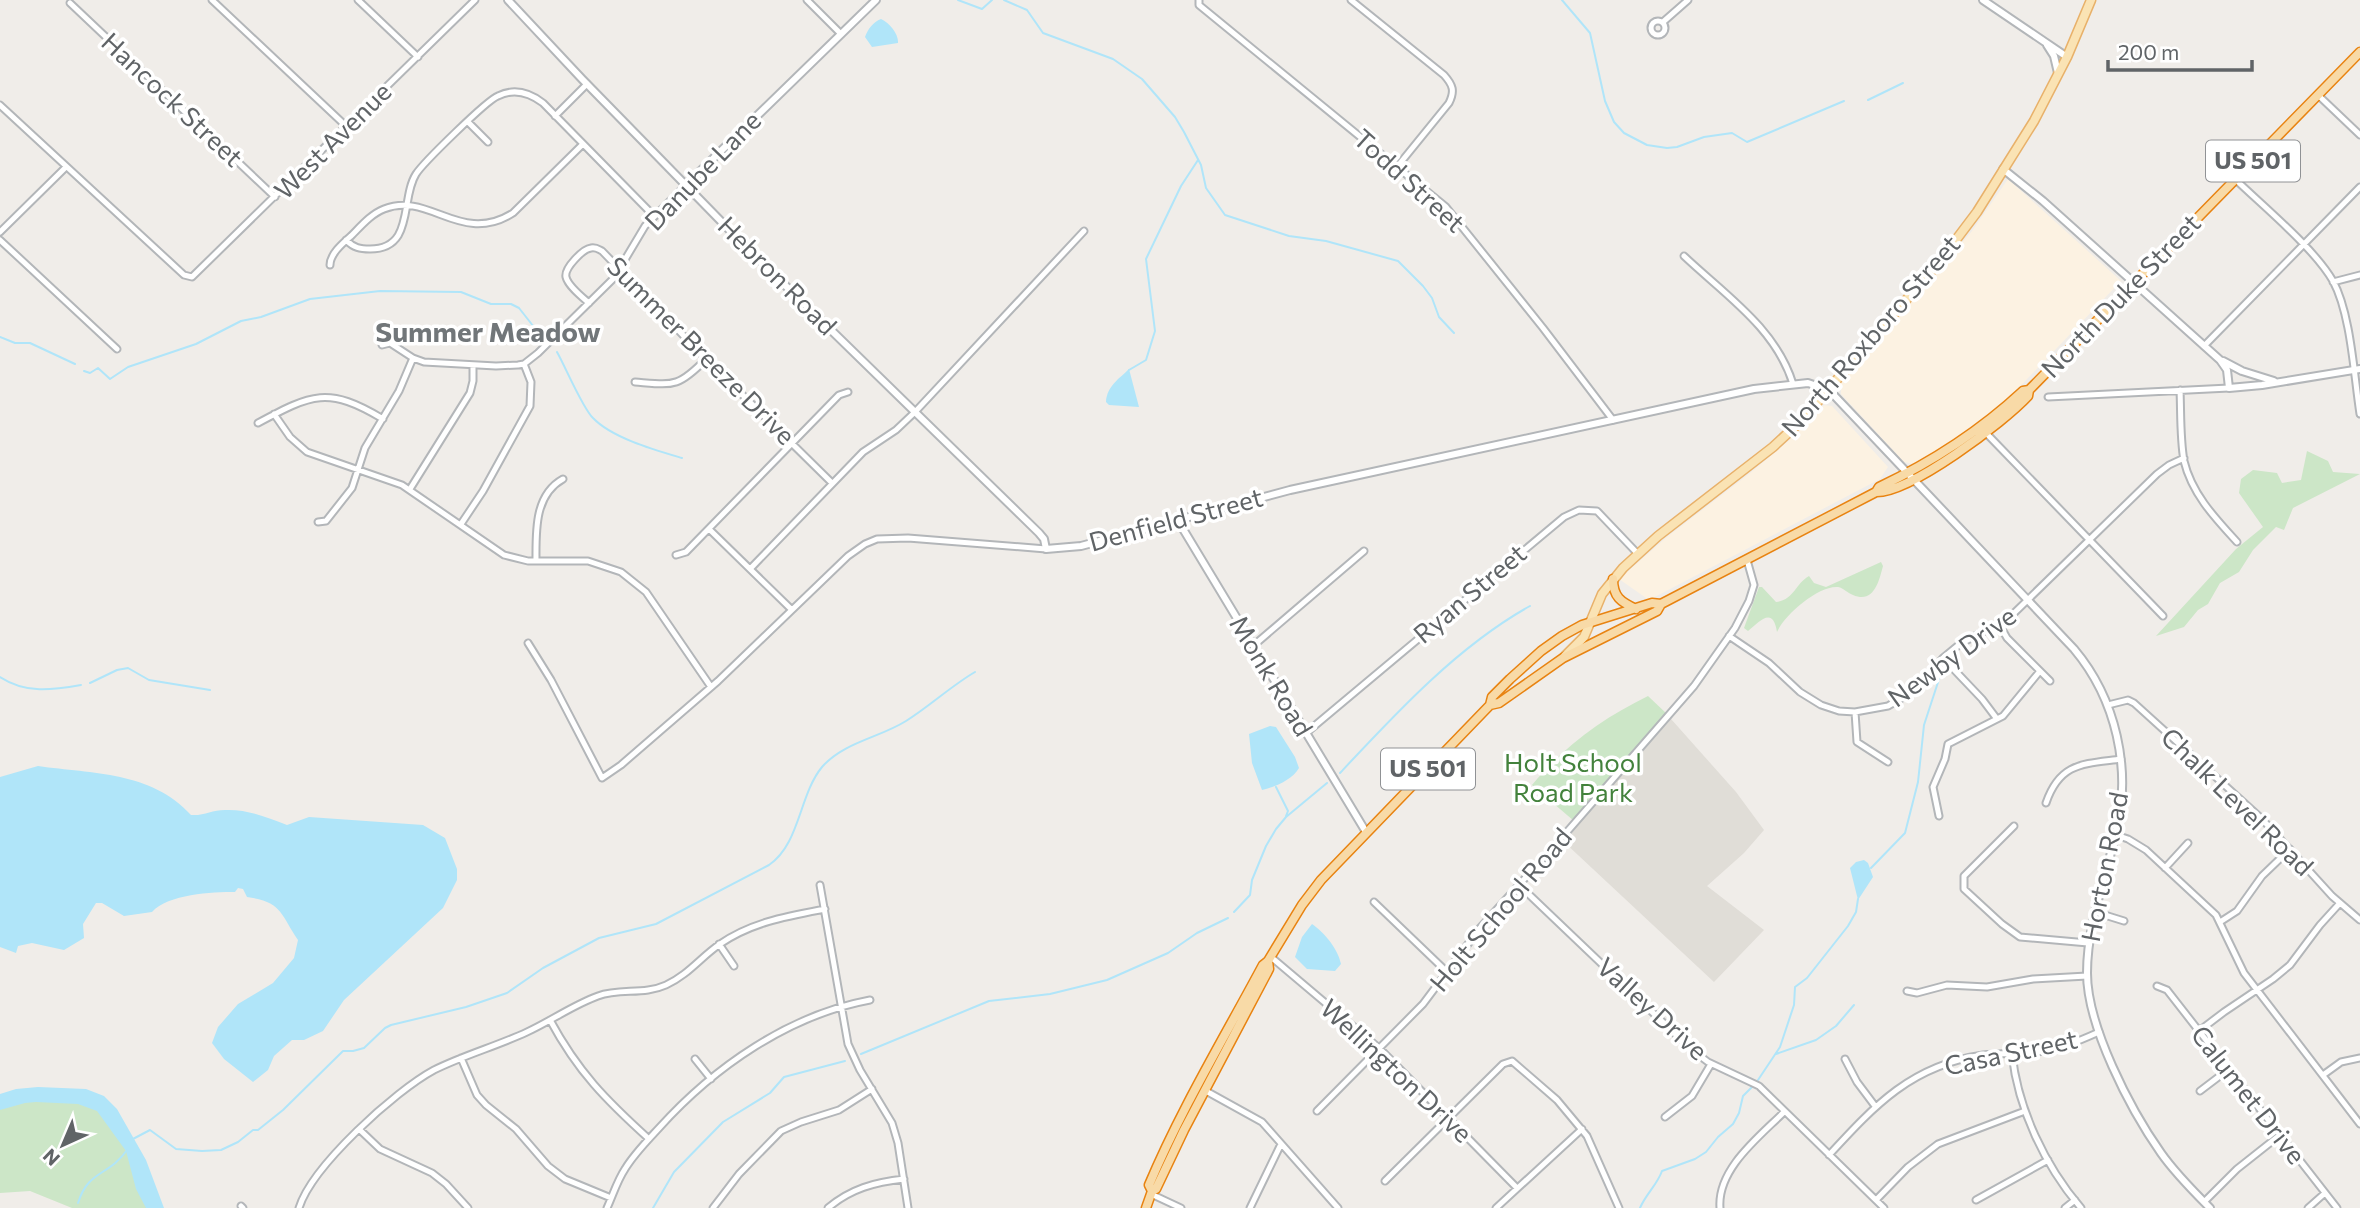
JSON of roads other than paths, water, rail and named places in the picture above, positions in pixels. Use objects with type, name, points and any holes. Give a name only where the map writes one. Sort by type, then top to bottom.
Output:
[{"type":"highway","name":"North Duke Street","points":[[1563,658],[1657,611],[1661,604],[1876,492],[1883,492],[1967,447],[1986,433],[2020,405],[2028,396],[2029,390],[2360,52]]},
{"type":"highway","name":"North Duke Street","points":[[1909,477],[1972,434],[2023,391],[2029,390]]},
{"type":"highway","points":[[1613,579],[1618,598],[1636,609]]},
{"type":"highway","name":"North Duke Street","points":[[1590,622],[1652,603],[1661,604]]},
{"type":"highway","name":"North Roxboro Street","points":[[1146,1208],[1151,1193],[1149,1185],[1196,1087],[1263,965],[1270,959],[1314,888],[1490,705],[1492,697],[1541,651],[1573,629],[1590,622]]},
{"type":"highway","name":"North Roxboro Street","points":[[1490,705],[1499,703],[1563,658]]},
{"type":"highway","name":"North Roxboro Street","points":[[1151,1193],[1156,1189],[1269,969],[1270,959]]},
{"type":"highway","points":[[1206,1091],[1203,1085],[1221,1051],[1219,1046]]},
{"type":"highway","points":[[1184,1130],[1185,1121],[1198,1095],[1196,1087]]},
{"type":"main road","name":"North Roxboro Street","points":[[1563,658],[1584,637],[1599,600],[1613,579],[1638,554],[1773,447],[1829,390],[1966,228],[2034,121],[2067,57],[2091,0]]},
{"type":"street","points":[[212,0],[346,127]]},
{"type":"street","points":[[358,0],[418,57]]},
{"type":"street","name":"West Avenue","points":[[66,167],[188,278],[200,271],[475,0]]},
{"type":"street","name":"Hebron Road","points":[[508,0],[686,185],[1039,533],[1044,539],[1046,549]]},
{"type":"street","points":[[807,0],[841,34]]},
{"type":"street","name":"Danube Lane","points":[[524,364],[589,303],[620,269],[645,226],[654,216],[876,0]]},
{"type":"street","points":[[1350,0],[1444,75],[1453,89],[1449,103],[1397,167]]},
{"type":"street","points":[[1663,22],[1688,0]]},
{"type":"street","points":[[1983,0],[2067,57]]},
{"type":"street","name":"Todd Street","points":[[1199,3],[1446,207],[1613,420]]},
{"type":"street","name":"Hancock Street","points":[[70,4],[275,198]]},
{"type":"street","points":[[2044,40],[2054,56],[2058,76]]},
{"type":"street","points":[[555,116],[587,84]]},
{"type":"street","points":[[346,240],[358,249],[378,249],[396,239],[405,224],[409,190],[417,171],[489,102],[507,93],[533,95],[654,216]]},
{"type":"street","points":[[2318,95],[2360,135]]},
{"type":"street","points":[[0,105],[66,167],[0,232]]},
{"type":"street","points":[[468,122],[488,142]]},
{"type":"street","points":[[330,265],[330,259],[346,240],[370,217],[388,208],[415,206],[477,225],[498,221],[513,213],[583,144]]},
{"type":"street","points":[[2003,169],[2043,201],[2220,360],[2242,372],[2279,382]]},
{"type":"street","points":[[2235,179],[2303,245],[2333,282],[2344,312],[2357,369],[2360,414]]},
{"type":"street","points":[[2204,346],[2360,187]]},
{"type":"street","points":[[750,569],[863,452],[896,430],[915,412],[1084,231]]},
{"type":"street","points":[[0,240],[117,349]]},
{"type":"street","name":"Summer Breeze Drive","points":[[589,303],[567,281],[565,275],[585,250],[592,247],[602,251],[706,359],[832,483]]},
{"type":"street","points":[[1684,256],[1755,320],[1787,368],[1793,384]]},
{"type":"street","points":[[2333,282],[2360,275]]},
{"type":"street","points":[[382,345],[390,343],[424,362],[496,366],[524,364],[531,382],[530,406],[483,491],[461,524]]},
{"type":"street","points":[[318,522],[326,521],[345,498],[365,448],[399,391],[413,358]]},
{"type":"street","points":[[635,382],[671,385],[687,378],[706,359]]},
{"type":"street","points":[[2220,360],[2227,370],[2229,388]]},
{"type":"street","points":[[410,489],[470,393],[473,381],[472,365]]},
{"type":"street","points":[[2048,397],[2229,388],[2357,369]]},
{"type":"street","name":"Denfield Street","points":[[528,643],[551,680],[602,778],[631,757],[711,687],[848,556],[877,539],[908,538],[1046,549],[1093,543],[1304,487],[1754,389],[1812,384],[1829,390]]},
{"type":"street","name":"Horton Road","points":[[1829,390],[2084,660],[2098,681],[2108,705],[2121,759],[2122,791],[2116,835],[2088,943],[2087,976],[2090,1000],[2099,1032],[2119,1078],[2153,1141],[2171,1167],[2210,1208]]},
{"type":"street","points":[[2180,390],[2184,458],[2194,488],[2205,506],[2237,542]]},
{"type":"street","points":[[676,555],[686,552],[839,395],[848,392]]},
{"type":"street","points":[[258,423],[297,402],[330,398],[351,400],[383,419]]},
{"type":"street","points":[[274,414],[290,438],[307,452],[394,481],[410,489],[496,551],[517,559],[589,561],[612,567],[629,577],[646,592],[711,687]]},
{"type":"street","points":[[1986,433],[2163,616]]},
{"type":"street","name":"Newby Drive","points":[[1729,636],[1769,663],[1812,700],[1839,711],[1879,709],[1900,701],[1918,686],[1943,658],[1966,641],[1999,624],[2028,600],[2162,470],[2184,458]]},
{"type":"street","points":[[536,561],[536,521],[554,484],[563,479]]},
{"type":"street","name":"Ryan Street","points":[[1306,733],[1564,517],[1579,510],[1597,511],[1638,554]]},
{"type":"street","name":"Monk Road","points":[[1177,519],[1366,832]]},
{"type":"street","points":[[709,530],[791,609]]},
{"type":"street","points":[[1252,646],[1364,551]]},
{"type":"street","name":"Holt School Road","points":[[1317,1111],[1423,1004],[1480,928],[1684,698],[1743,614],[1753,589],[1753,577],[1747,560]]},
{"type":"street","points":[[1999,624],[2007,638],[2050,681]]},
{"type":"street","points":[[1943,658],[1997,719]]},
{"type":"street","points":[[1939,816],[1933,787],[1945,759],[1948,744],[2005,715],[2040,671]]},
{"type":"street","name":"Chalk Level Road","points":[[2108,705],[2127,699],[2134,703],[2262,819],[2340,903],[2360,920]]},
{"type":"street","points":[[1855,712],[1857,742],[1888,762]]},
{"type":"street","points":[[2046,803],[2054,785],[2072,768],[2085,763],[2121,759]]},
{"type":"street","points":[[2014,826],[1964,876],[1964,889],[2020,937],[2088,943]]},
{"type":"street","points":[[2116,835],[2135,843],[2213,912],[2241,967],[2360,1124]]},
{"type":"street","points":[[2165,868],[2188,843]]},
{"type":"street","points":[[2220,922],[2237,911],[2262,876],[2290,849]]},
{"type":"street","points":[[820,885],[848,1044],[860,1070],[892,1123],[908,1208]]},
{"type":"street","name":"Valley Drive","points":[[1519,885],[1692,1050],[1711,1064],[1751,1081],[1884,1208]]},
{"type":"street","points":[[1374,902],[1447,972]]},
{"type":"street","points":[[2199,1031],[2290,965],[2340,903]]},
{"type":"street","points":[[299,1208],[304,1193],[316,1175],[405,1089],[433,1070],[498,1045],[600,995],[646,991],[668,984],[690,971],[719,944],[769,920],[825,909]]},
{"type":"street","points":[[2095,912],[2124,921]]},
{"type":"street","points":[[719,944],[734,966]]},
{"type":"street","name":"Wellington Drive","points":[[1270,959],[1380,1049],[1517,1188]]},
{"type":"street","points":[[1907,991],[1917,993],[1947,985],[1987,987],[2033,979],[2087,976]]},
{"type":"street","name":"Calumet Drive","points":[[2157,986],[2166,990],[2337,1208]]},
{"type":"street","points":[[607,1208],[627,1166],[681,1104],[711,1079],[762,1042],[841,1005],[870,1000]]},
{"type":"street","points":[[550,1020],[569,1055],[590,1083],[649,1139]]},
{"type":"street","name":"Casa Street","points":[[1829,1155],[1875,1106],[1909,1080],[1943,1064],[1982,1055],[2056,1049],[2099,1032]]},
{"type":"street","points":[[2012,1054],[2015,1078],[2025,1111],[2048,1160],[2081,1208]]},
{"type":"street","points":[[461,1058],[477,1095],[516,1129],[554,1171],[574,1183],[611,1198]]},
{"type":"street","points":[[2323,1075],[2341,1062],[2360,1058]]},
{"type":"street","points":[[695,1059],[711,1079]]},
{"type":"street","points":[[1844,1059],[1875,1106]]},
{"type":"street","points":[[1385,1181],[1503,1064],[1512,1061],[1557,1100],[1582,1129],[1619,1208]]},
{"type":"street","points":[[1665,1117],[1692,1097],[1711,1064]]},
{"type":"street","points":[[2200,1091],[2229,1069]]},
{"type":"street","points":[[713,1208],[739,1174],[781,1131],[839,1110],[872,1089]]},
{"type":"street","points":[[1206,1091],[1254,1116],[1338,1208]]},
{"type":"street","points":[[1876,1200],[1908,1167],[1938,1144],[2025,1111]]},
{"type":"street","points":[[1720,1208],[1720,1194],[1731,1169],[1784,1112]]},
{"type":"street","points":[[1496,1208],[1582,1129]]},
{"type":"street","points":[[360,1130],[380,1149],[432,1173],[468,1208]]},
{"type":"street","points":[[2204,1202],[2237,1169],[2280,1135]]},
{"type":"street","points":[[1250,1208],[1281,1144]]},
{"type":"street","points":[[1976,1200],[2048,1160]]},
{"type":"street","points":[[828,1208],[858,1188],[904,1179]]},
{"type":"street","points":[[1151,1193],[1181,1208]]},
{"type":"street","points":[[2308,1208],[2325,1193]]},
{"type":"street","points":[[2065,1208],[2075,1200]]},
{"type":"water","points":[[881,19],[893,30],[898,43],[872,47],[865,37],[871,26]]},
{"type":"water","points":[[1129,369],[1139,407],[1109,405],[1106,402],[1114,383]]},
{"type":"water","points":[[1270,726],[1276,727],[1299,768],[1283,782],[1262,790],[1252,763],[1249,734]]},
{"type":"water","points":[[38,766],[100,773],[140,782],[175,801],[191,815],[233,810],[256,814],[287,825],[309,817],[423,825],[445,838],[457,869],[457,880],[443,908],[344,1000],[323,1031],[304,1040],[292,1040],[274,1056],[268,1070],[253,1082],[224,1059],[212,1043],[218,1027],[238,1004],[273,983],[294,958],[298,940],[279,910],[267,902],[247,897],[243,889],[179,898],[168,901],[152,912],[124,916],[102,903],[96,903],[83,924],[84,938],[64,950],[32,943],[18,946],[16,953],[0,947],[0,777]]},
{"type":"water","points":[[1864,860],[1868,863],[1873,877],[1858,900],[1850,868],[1856,862]]},
{"type":"water","points":[[1312,924],[1326,937],[1337,953],[1341,964],[1335,971],[1307,969],[1295,957],[1302,937]]},
{"type":"water","points":[[38,1087],[86,1089],[104,1096],[117,1109],[146,1160],[164,1208],[146,1208],[136,1189],[126,1151],[97,1111],[78,1104],[36,1102],[0,1110],[0,1094]]},
{"type":"waterway","points":[[958,0],[982,9],[992,0]]},
{"type":"waterway","points":[[1004,0],[1027,10],[1043,33],[1113,59],[1142,79],[1175,117],[1201,165],[1206,188],[1225,215],[1289,236],[1326,241],[1398,261],[1423,286],[1432,298],[1439,317],[1454,333]]},
{"type":"waterway","points":[[1562,0],[1590,33],[1605,101],[1614,122],[1624,133],[1647,145],[1677,147],[1704,137],[1732,133],[1747,142],[1844,101]]},
{"type":"waterway","points":[[1868,100],[1903,83]]},
{"type":"waterway","points":[[1129,370],[1146,360],[1155,331],[1146,259],[1181,186],[1198,160]]},
{"type":"waterway","points":[[84,371],[90,373],[98,368],[110,379],[128,367],[196,344],[241,321],[261,317],[310,299],[380,291],[461,292],[491,304],[511,304],[519,308],[541,336]]},
{"type":"waterway","points":[[0,337],[15,343],[30,343],[75,364]]},
{"type":"waterway","points":[[557,352],[584,406],[601,425],[635,443],[682,458]]},
{"type":"waterway","points":[[1340,773],[1429,682],[1503,622],[1530,606]]},
{"type":"waterway","points":[[90,683],[117,670],[128,668],[149,680],[210,690]]},
{"type":"waterway","points":[[1871,868],[1905,833],[1918,782],[1924,725],[1942,670]]},
{"type":"waterway","points":[[131,1140],[150,1130],[176,1149],[221,1150],[238,1142],[253,1130],[258,1130],[283,1110],[343,1051],[364,1048],[385,1028],[466,1007],[507,993],[543,968],[599,938],[656,924],[769,865],[787,845],[808,791],[822,767],[851,746],[906,721],[975,672]]},
{"type":"waterway","points":[[0,677],[29,688],[49,689],[81,685]]},
{"type":"waterway","points":[[1234,912],[1250,895],[1252,880],[1276,829],[1286,817],[1327,783]]},
{"type":"waterway","points":[[1276,787],[1288,811],[1286,816]]},
{"type":"waterway","points":[[1758,1080],[1780,1047],[1794,1005],[1795,987],[1807,978],[1848,926],[1856,912],[1858,899]]},
{"type":"waterway","points":[[861,1054],[989,1001],[1050,994],[1107,980],[1168,953],[1197,933],[1228,918]]},
{"type":"waterway","points":[[1776,1054],[1816,1040],[1836,1026],[1854,1005]]},
{"type":"waterway","points":[[653,1208],[674,1172],[723,1122],[770,1093],[784,1077],[845,1061]]},
{"type":"waterway","points":[[1640,1208],[1662,1171],[1706,1152],[1733,1124],[1743,1096],[1752,1087]]},
{"type":"waterway","points":[[78,1203],[87,1184],[113,1165],[127,1150]]},
{"type":"district","name":"Summer Meadow","points":[[488,332]]},
{"type":"park label","name":"Holt School Road Park","points":[[1573,778]]}]
